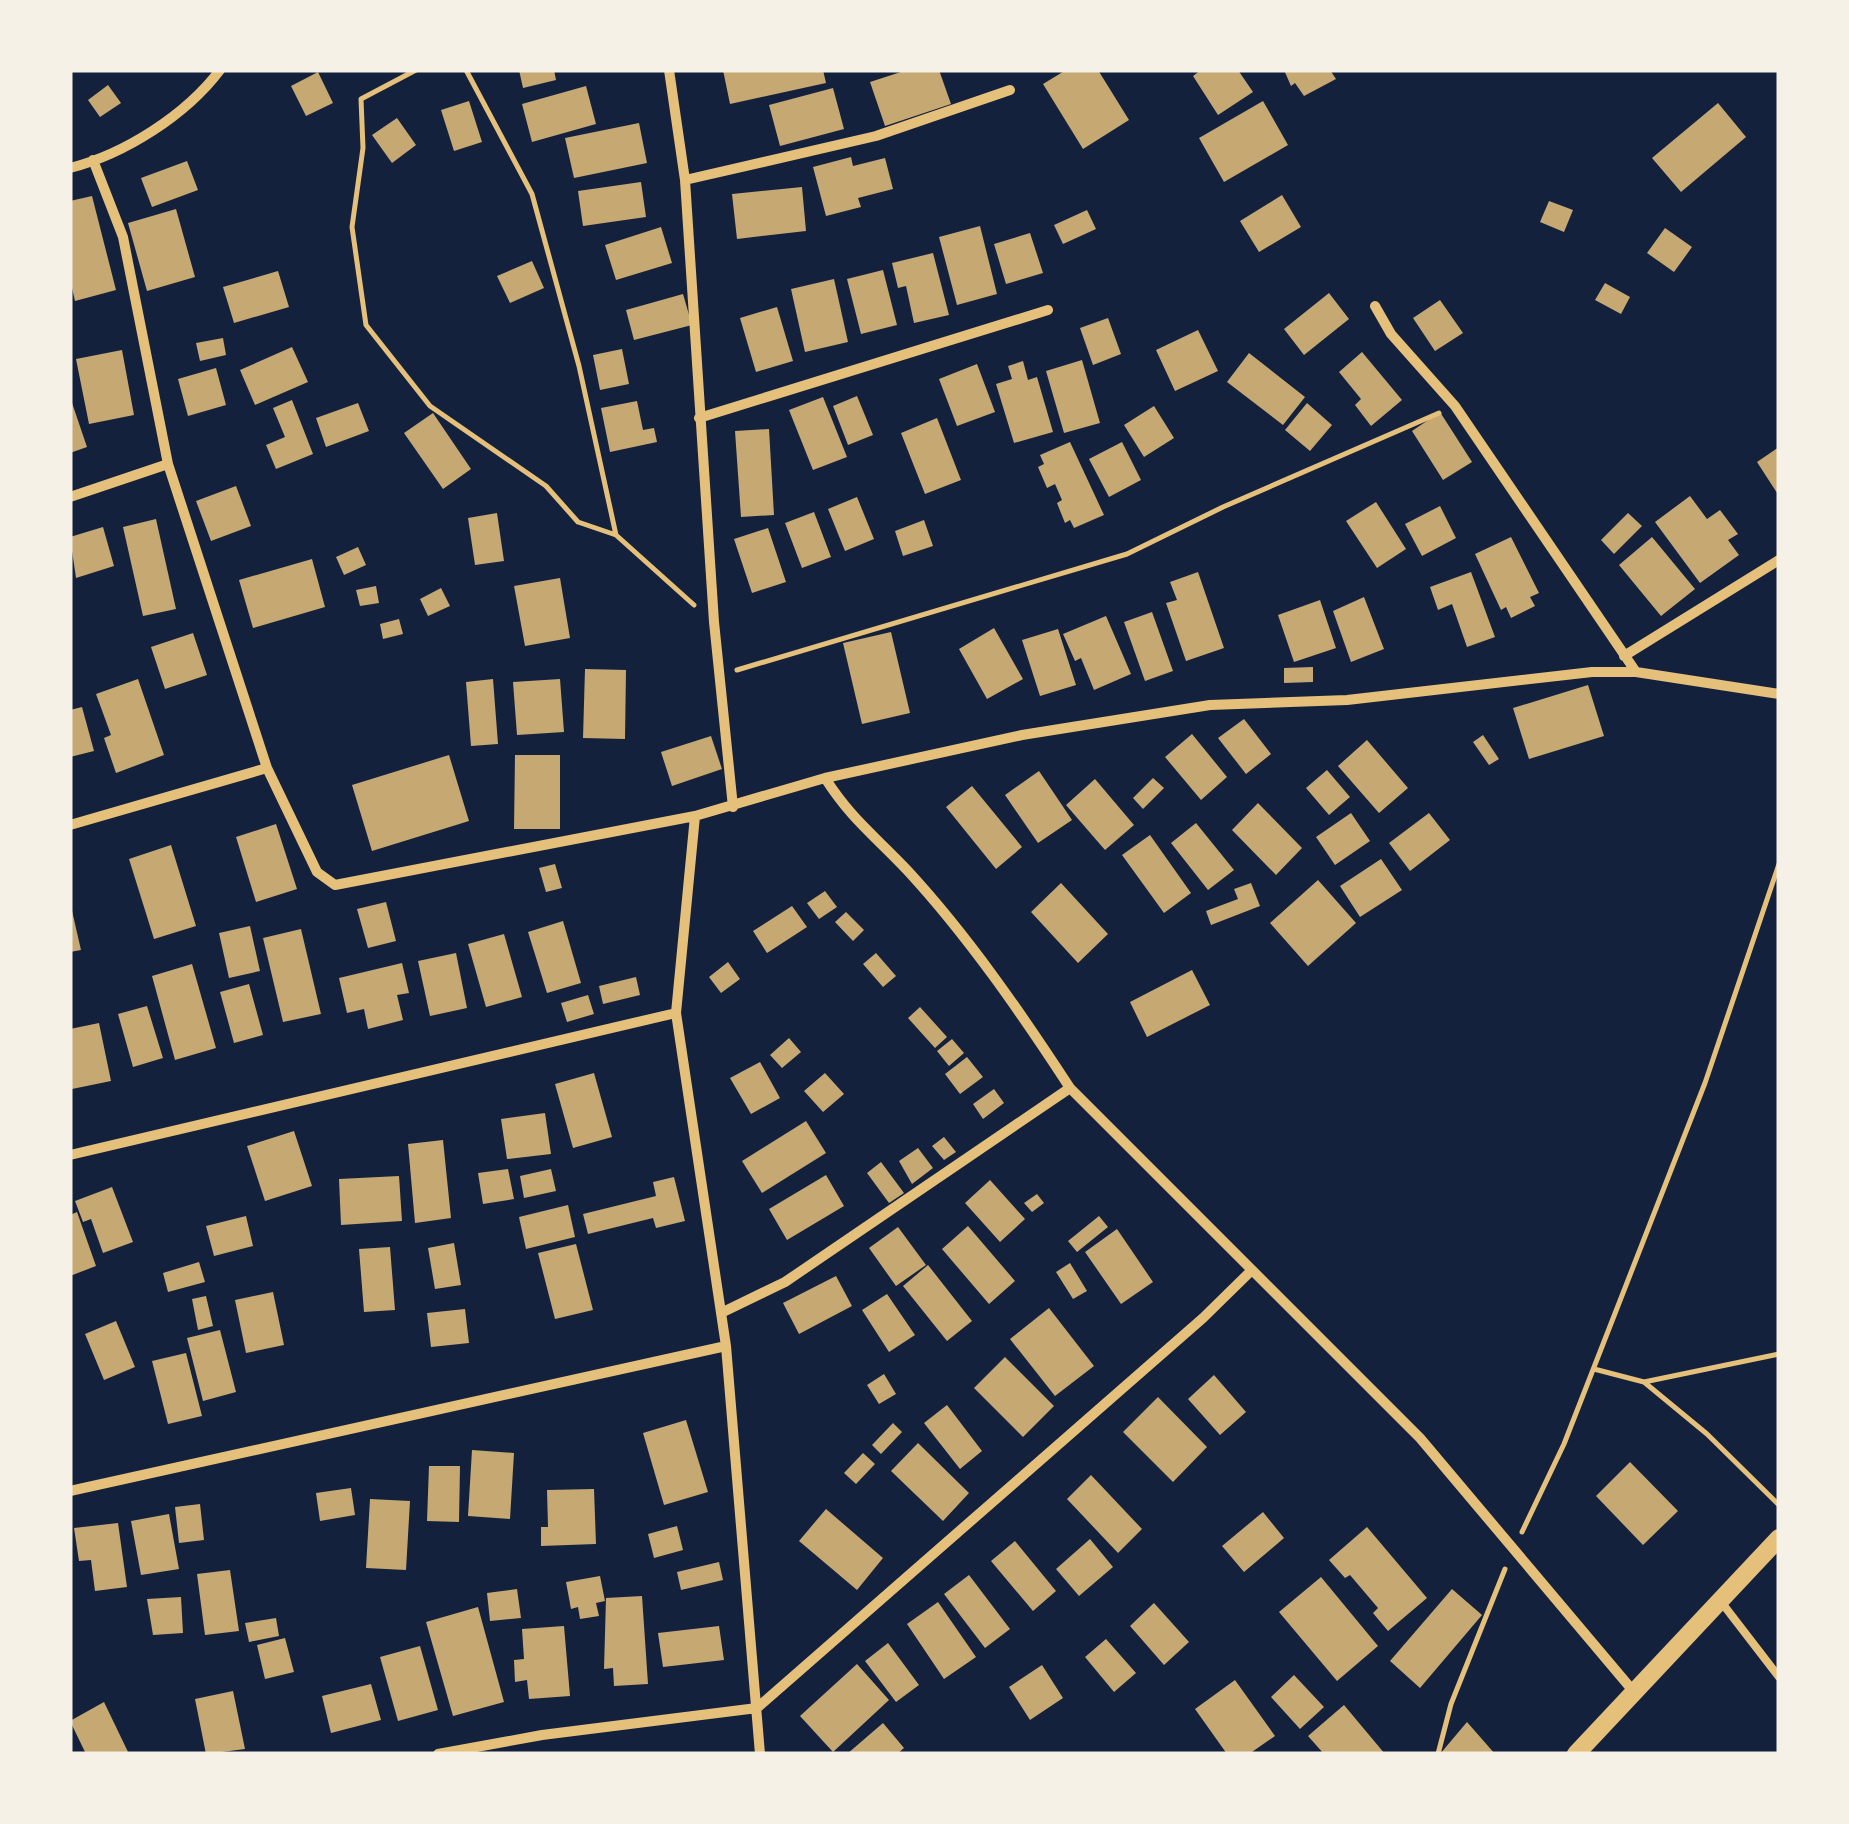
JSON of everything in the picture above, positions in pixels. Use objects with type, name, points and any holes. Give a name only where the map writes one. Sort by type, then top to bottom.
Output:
[{"type":"street","points":[[70,168],[152,130],[188,104],[220,70]]},
{"type":"street","points":[[670,70],[685,180],[714,622],[733,807]]},
{"type":"street","points":[[685,180],[876,136],[1010,90]]},
{"type":"street","points":[[93,160],[123,236],[168,464],[267,768],[317,872],[335,885],[696,816],[825,778],[1022,734],[1210,705],[1347,700],[1592,672],[1636,672],[1779,694]]},
{"type":"street","points":[[1375,306],[1391,334],[1455,406],[1636,672]]},
{"type":"street","points":[[699,418],[1048,310]]},
{"type":"street","points":[[70,498],[168,464]]},
{"type":"street","points":[[1624,656],[1779,560]]},
{"type":"street","points":[[70,825],[267,768]]},
{"type":"street","points":[[825,778],[851,818],[906,870],[977,956],[1070,1088],[1420,1438],[1515,1546],[1634,1692]]},
{"type":"street","points":[[696,816],[676,1013],[726,1346],[760,1754]]},
{"type":"street","points":[[70,1155],[676,1013]]},
{"type":"street","points":[[721,1313],[785,1282],[1070,1088]]},
{"type":"street","points":[[438,1754],[542,1735],[757,1708],[1203,1318],[1252,1270]]},
{"type":"street","points":[[70,1491],[726,1346]]},
{"type":"street","points":[[1576,1754],[1779,1538]]},
{"type":"lane","points":[[1719,1600],[1779,1677]]},
{"type":"path","points":[[416,70],[361,99],[363,148],[352,227],[366,325],[430,406],[546,486],[578,522],[616,535],[714,622]]},
{"type":"path","points":[[466,70],[532,194],[579,366],[616,535]]},
{"type":"path","points":[[721,675],[1127,554],[1223,507],[1455,406]]},
{"type":"path","points":[[1438,1754],[1451,1704],[1515,1546],[1594,1370],[1705,1083],[1779,864]]},
{"type":"path","points":[[1594,1370],[1644,1382],[1779,1354]]},
{"type":"path","points":[[1644,1382],[1779,1504]]},
{"type":"building","points":[[519,70],[554,70],[556,80],[523,88]]},
{"type":"building","points":[[723,70],[823,70],[826,83],[730,104]]},
{"type":"building","points":[[907,70],[939,70],[951,104],[885,126],[870,82]]},
{"type":"building","points":[[1066,70],[1098,70],[1129,120],[1083,149],[1043,84]]},
{"type":"building","points":[[1201,70],[1238,70],[1253,92],[1218,115],[1193,76]]},
{"type":"building","points":[[1284,70],[1330,70],[1336,79],[1304,96],[1295,83],[1291,86]]},
{"type":"building","points":[[318,72],[333,103],[306,116],[291,86]]},
{"type":"building","points":[[108,85],[121,103],[100,117],[88,100]]},
{"type":"building","points":[[586,86],[596,124],[532,142],[522,104]]},
{"type":"building","points":[[833,88],[844,129],[780,146],[769,105]]},
{"type":"building","points":[[469,101],[482,142],[454,151],[441,110]]},
{"type":"building","points":[[1263,101],[1288,145],[1224,182],[1199,138]]},
{"type":"building","points":[[1718,103],[1746,137],[1681,192],[1652,158]]},
{"type":"building","points":[[397,118],[416,145],[392,163],[372,135]]},
{"type":"building","points":[[639,123],[647,163],[574,178],[565,138]]},
{"type":"building","points":[[851,157],[853,166],[885,158],[893,189],[858,198],[861,207],[826,216],[813,167]]},
{"type":"building","points":[[187,161],[198,190],[152,207],[141,178]]},
{"type":"building","points":[[641,182],[646,217],[583,226],[578,191]]},
{"type":"building","points":[[802,187],[806,231],[737,239],[732,194]]},
{"type":"building","points":[[1282,195],[1301,227],[1259,252],[1240,221]]},
{"type":"building","points":[[92,196],[116,290],[75,301],[70,279],[70,201]]},
{"type":"building","points":[[1549,201],[1573,210],[1564,232],[1540,222]]},
{"type":"building","points":[[176,209],[195,277],[147,291],[128,223]]},
{"type":"building","points":[[1087,210],[1096,229],[1063,244],[1054,225]]},
{"type":"building","points":[[980,226],[997,294],[957,305],[939,237]]},
{"type":"building","points":[[661,227],[672,263],[616,280],[605,245]]},
{"type":"building","points":[[1665,228],[1692,247],[1674,272],[1647,253]]},
{"type":"building","points":[[1030,233],[1043,273],[1006,284],[994,244]]},
{"type":"building","points":[[933,253],[949,315],[914,323],[906,286],[898,288],[892,263]]},
{"type":"building","points":[[532,261],[544,288],[510,303],[497,276]]},
{"type":"building","points":[[883,270],[897,325],[861,334],[847,279]]},
{"type":"building","points":[[278,271],[289,307],[234,323],[223,287]]},
{"type":"building","points":[[834,279],[848,342],[805,352],[791,289]]},
{"type":"building","points":[[1605,283],[1630,297],[1621,314],[1595,300]]},
{"type":"building","points":[[1329,293],[1349,319],[1304,355],[1284,329]]},
{"type":"building","points":[[683,294],[692,325],[634,340],[626,310]]},
{"type":"building","points":[[1440,300],[1463,333],[1435,351],[1413,318]]},
{"type":"building","points":[[777,307],[793,361],[756,372],[740,318]]},
{"type":"building","points":[[1108,318],[1121,354],[1093,365],[1080,328]]},
{"type":"building","points":[[1198,330],[1218,371],[1175,391],[1156,350]]},
{"type":"building","points":[[223,338],[226,355],[200,361],[196,343]]},
{"type":"building","points":[[292,347],[308,382],[255,405],[240,370]]},
{"type":"building","points":[[622,349],[629,384],[600,390],[593,355]]},
{"type":"building","points":[[122,350],[134,415],[89,424],[76,359]]},
{"type":"building","points":[[1362,352],[1402,400],[1371,426],[1355,405],[1361,399],[1339,372]]},
{"type":"building","points":[[1249,353],[1305,397],[1283,425],[1227,382]]},
{"type":"building","points":[[1082,360],[1100,423],[1064,433],[1046,371]]},
{"type":"building","points":[[1023,361],[1028,380],[1037,377],[1053,432],[1014,443],[996,384],[1012,379],[1008,366]]},
{"type":"building","points":[[977,364],[995,412],[957,426],[939,379]]},
{"type":"building","points":[[216,368],[226,405],[188,416],[178,379]]},
{"type":"building","points":[[857,396],[873,435],[848,445],[833,406]]},
{"type":"building","points":[[70,397],[87,447],[70,453]]},
{"type":"building","points":[[823,397],[847,457],[813,470],[789,410]]},
{"type":"building","points":[[292,400],[313,454],[276,469],[266,445],[285,437],[273,408]]},
{"type":"building","points":[[637,401],[643,430],[654,428],[657,442],[610,452],[601,408]]},
{"type":"building","points":[[358,403],[369,431],[326,447],[316,418]]},
{"type":"building","points":[[1307,403],[1332,425],[1310,451],[1285,430]]},
{"type":"building","points":[[1154,406],[1174,438],[1144,457],[1124,425]]},
{"type":"building","points":[[1440,412],[1472,462],[1443,480],[1412,431]]},
{"type":"building","points":[[433,413],[471,469],[443,489],[404,433]]},
{"type":"building","points":[[937,418],[961,480],[925,494],[901,433]]},
{"type":"building","points":[[769,429],[774,515],[741,517],[735,431]]},
{"type":"building","points":[[1070,442],[1104,515],[1074,528],[1070,520],[1065,523],[1055,484],[1047,488],[1038,467],[1044,464],[1040,455]]},
{"type":"building","points":[[1122,442],[1141,480],[1109,497],[1089,459]]},
{"type":"building","points":[[1779,447],[1779,496],[1757,462]]},
{"type":"building","points":[[236,486],[251,526],[211,541],[196,501]]},
{"type":"building","points":[[1690,496],[1707,519],[1720,510],[1738,534],[1728,540],[1739,555],[1700,583],[1655,522]]},
{"type":"building","points":[[857,497],[874,539],[845,551],[828,509]]},
{"type":"building","points":[[1376,502],[1406,549],[1377,568],[1346,521]]},
{"type":"building","points":[[1440,506],[1456,538],[1422,556],[1405,524]]},
{"type":"building","points":[[814,512],[831,557],[802,568],[785,523]]},
{"type":"building","points":[[497,513],[504,561],[475,565],[468,518]]},
{"type":"building","points":[[1628,513],[1642,526],[1614,554],[1601,540]]},
{"type":"building","points":[[156,519],[176,609],[143,616],[123,527]]},
{"type":"building","points":[[924,520],[933,546],[903,556],[895,531]]},
{"type":"building","points":[[103,527],[114,566],[76,578],[70,537]]},
{"type":"building","points":[[768,528],[786,582],[752,593],[734,539]]},
{"type":"building","points":[[1511,537],[1539,593],[1530,597],[1535,606],[1511,618],[1506,607],[1501,610],[1475,554]]},
{"type":"building","points":[[1652,537],[1695,589],[1661,616],[1619,565]]},
{"type":"building","points":[[358,547],[366,565],[344,575],[336,557]]},
{"type":"building","points":[[312,559],[325,607],[253,628],[239,580]]},
{"type":"building","points":[[1198,572],[1224,648],[1186,661],[1166,603],[1177,600],[1170,582]]},
{"type":"building","points":[[1471,572],[1495,637],[1467,647],[1452,604],[1438,610],[1430,587]]},
{"type":"building","points":[[560,578],[570,638],[525,646],[514,586]]},
{"type":"building","points":[[376,586],[379,603],[360,606],[356,590]]},
{"type":"building","points":[[441,588],[450,606],[428,616],[420,599]]},
{"type":"building","points":[[1364,597],[1384,649],[1351,662],[1333,611]]},
{"type":"building","points":[[1320,600],[1336,648],[1294,662],[1278,615]]},
{"type":"building","points":[[1152,612],[1173,671],[1145,681],[1124,622]]},
{"type":"building","points":[[1106,616],[1131,674],[1094,690],[1081,658],[1075,661],[1063,634]]},
{"type":"building","points":[[399,619],[403,634],[383,639],[380,624]]},
{"type":"building","points":[[994,628],[1023,679],[987,699],[959,649]]},
{"type":"building","points":[[1058,629],[1076,685],[1040,696],[1022,640]]},
{"type":"building","points":[[891,632],[910,713],[862,724],[843,643]]},
{"type":"building","points":[[193,633],[207,675],[165,689],[151,647]]},
{"type":"building","points":[[1313,667],[1313,682],[1284,683],[1284,668]]},
{"type":"building","points":[[585,669],[626,670],[625,739],[583,738]]},
{"type":"building","points":[[138,679],[164,755],[116,773],[104,738],[111,735],[96,694]]},
{"type":"building","points":[[493,679],[498,744],[471,746],[466,682]]},
{"type":"building","points":[[560,679],[564,732],[517,735],[513,682]]},
{"type":"building","points":[[1588,685],[1604,736],[1529,759],[1513,708]]},
{"type":"building","points":[[82,707],[94,751],[70,757],[70,710]]},
{"type":"building","points":[[1244,719],[1271,754],[1246,774],[1218,738]]},
{"type":"building","points":[[1192,734],[1227,777],[1201,800],[1165,757]]},
{"type":"building","points":[[1483,735],[1499,759],[1489,765],[1473,742]]},
{"type":"building","points":[[711,736],[722,769],[672,786],[661,752]]},
{"type":"building","points":[[1367,740],[1408,788],[1379,813],[1338,766]]},
{"type":"building","points":[[449,755],[469,821],[372,851],[352,785]]},
{"type":"building","points":[[515,755],[560,755],[560,829],[514,829]]},
{"type":"building","points":[[1327,770],[1350,797],[1329,815],[1306,788]]},
{"type":"building","points":[[1039,771],[1072,820],[1038,843],[1005,795]]},
{"type":"building","points":[[1153,778],[1164,788],[1143,809],[1133,798]]},
{"type":"building","points":[[1095,779],[1134,825],[1105,850],[1066,805]]},
{"type":"building","points":[[972,786],[1022,847],[996,869],[946,807]]},
{"type":"building","points":[[1258,803],[1302,848],[1276,875],[1232,830]]},
{"type":"building","points":[[1351,813],[1370,841],[1335,865],[1316,837]]},
{"type":"building","points":[[1429,813],[1450,840],[1410,871],[1389,843]]},
{"type":"building","points":[[1196,823],[1234,870],[1208,890],[1171,843]]},
{"type":"building","points":[[276,824],[297,889],[256,902],[236,837]]},
{"type":"building","points":[[1150,835],[1191,893],[1164,913],[1122,855]]},
{"type":"building","points":[[171,845],[196,926],[154,939],[129,859]]},
{"type":"building","points":[[1381,859],[1402,890],[1360,917],[1340,886]]},
{"type":"building","points":[[555,864],[562,888],[546,892],[539,868]]},
{"type":"building","points":[[1318,880],[1356,923],[1308,966],[1270,923]]},
{"type":"building","points":[[1061,883],[1108,934],[1078,963],[1031,912]]},
{"type":"building","points":[[1251,883],[1260,906],[1211,925],[1206,911],[1238,899],[1234,889]]},
{"type":"building","points":[[825,891],[837,907],[819,919],[807,903]]},
{"type":"building","points":[[70,902],[81,950],[70,952]]},
{"type":"building","points":[[386,902],[396,941],[368,948],[357,909]]},
{"type":"building","points":[[792,906],[807,927],[767,953],[753,931]]},
{"type":"building","points":[[846,912],[864,930],[853,941],[835,922]]},
{"type":"building","points":[[563,921],[581,983],[547,993],[528,932]]},
{"type":"building","points":[[250,926],[260,971],[229,978],[219,933]]},
{"type":"building","points":[[301,929],[321,1014],[283,1022],[263,938]]},
{"type":"building","points":[[504,934],[522,997],[486,1007],[468,944]]},
{"type":"building","points":[[456,953],[467,1008],[430,1016],[418,961]]},
{"type":"building","points":[[876,953],[896,976],[883,987],[863,964]]},
{"type":"building","points":[[728,962],[740,979],[721,993],[709,977]]},
{"type":"building","points":[[402,963],[409,993],[397,995],[403,1020],[368,1029],[364,1009],[347,1013],[339,978]]},
{"type":"building","points":[[192,964],[216,1048],[175,1060],[152,976]]},
{"type":"building","points":[[1192,970],[1210,1005],[1147,1037],[1130,1002]]},
{"type":"building","points":[[636,977],[640,995],[603,1004],[599,986]]},
{"type":"building","points":[[249,984],[263,1035],[234,1043],[220,992]]},
{"type":"building","points":[[588,995],[594,1014],[567,1022],[561,1003]]},
{"type":"building","points":[[147,1006],[163,1058],[133,1067],[118,1014]]},
{"type":"building","points":[[920,1007],[947,1037],[935,1048],[908,1018]]},
{"type":"building","points":[[99,1023],[111,1081],[72,1089],[70,1029]]},
{"type":"building","points":[[789,1038],[801,1052],[782,1068],[770,1055]]},
{"type":"building","points":[[952,1039],[964,1053],[949,1066],[937,1051]]},
{"type":"building","points":[[967,1057],[983,1077],[960,1094],[945,1074]]},
{"type":"building","points":[[760,1062],[780,1098],[751,1114],[730,1078]]},
{"type":"building","points":[[594,1073],[612,1137],[573,1148],[555,1084]]},
{"type":"building","points":[[825,1073],[844,1094],[823,1112],[804,1091]]},
{"type":"building","points":[[994,1089],[1004,1103],[983,1119],[973,1104]]},
{"type":"building","points":[[545,1113],[551,1154],[507,1159],[501,1119]]},
{"type":"building","points":[[806,1121],[826,1153],[762,1193],[742,1161]]},
{"type":"building","points":[[294,1131],[312,1186],[265,1201],[247,1146]]},
{"type":"building","points":[[944,1137],[956,1152],[944,1160],[932,1146]]},
{"type":"building","points":[[443,1140],[451,1218],[415,1223],[408,1144]]},
{"type":"building","points":[[918,1148],[933,1168],[912,1184],[899,1161]]},
{"type":"building","points":[[881,1162],[904,1193],[889,1203],[867,1173]]},
{"type":"building","points":[[508,1169],[514,1199],[483,1204],[478,1173]]},
{"type":"building","points":[[551,1169],[556,1191],[524,1198],[520,1176]]},
{"type":"building","points":[[826,1175],[844,1206],[787,1240],[769,1209]]},
{"type":"building","points":[[399,1176],[402,1221],[341,1225],[339,1179]]},
{"type":"building","points":[[674,1177],[685,1221],[656,1228],[653,1218],[588,1234],[583,1214],[656,1196],[653,1182]]},
{"type":"building","points":[[990,1180],[1025,1219],[1000,1242],[965,1203]]},
{"type":"building","points":[[112,1187],[133,1242],[103,1253],[91,1219],[83,1222],[75,1201]]},
{"type":"building","points":[[1037,1194],[1044,1203],[1032,1212],[1024,1203]]},
{"type":"building","points":[[568,1205],[575,1237],[526,1249],[519,1217]]},
{"type":"building","points":[[77,1212],[96,1266],[70,1276],[70,1215]]},
{"type":"building","points":[[246,1216],[253,1246],[214,1256],[206,1226]]},
{"type":"building","points":[[1099,1216],[1108,1227],[1077,1252],[1068,1241]]},
{"type":"building","points":[[968,1226],[1015,1281],[989,1304],[942,1249]]},
{"type":"building","points":[[898,1227],[926,1265],[896,1286],[869,1248]]},
{"type":"building","points":[[1117,1229],[1153,1282],[1121,1304],[1085,1252]]},
{"type":"building","points":[[454,1243],[461,1285],[435,1289],[428,1248]]},
{"type":"building","points":[[576,1244],[593,1310],[555,1319],[538,1253]]},
{"type":"building","points":[[390,1247],[395,1310],[364,1312],[359,1249]]},
{"type":"building","points":[[199,1262],[205,1282],[168,1292],[163,1273]]},
{"type":"building","points":[[1070,1263],[1087,1291],[1073,1299],[1056,1272]]},
{"type":"building","points":[[928,1265],[972,1321],[947,1341],[903,1286]]},
{"type":"building","points":[[836,1276],[852,1306],[799,1334],[783,1303]]},
{"type":"building","points":[[273,1292],[284,1345],[246,1353],[235,1300]]},
{"type":"building","points":[[887,1294],[915,1335],[889,1352],[862,1310]]},
{"type":"building","points":[[206,1296],[213,1326],[198,1330],[192,1299]]},
{"type":"building","points":[[1049,1308],[1094,1366],[1055,1396],[1010,1339]]},
{"type":"building","points":[[465,1309],[469,1343],[431,1347],[427,1313]]},
{"type":"building","points":[[116,1321],[135,1367],[104,1380],[85,1334]]},
{"type":"building","points":[[220,1330],[236,1392],[203,1401],[187,1338]]},
{"type":"building","points":[[186,1353],[202,1416],[168,1424],[152,1361]]},
{"type":"building","points":[[1005,1357],[1054,1406],[1023,1437],[974,1388]]},
{"type":"building","points":[[884,1374],[896,1394],[879,1404],[867,1385]]},
{"type":"building","points":[[1214,1375],[1246,1412],[1220,1435],[1188,1399]]},
{"type":"building","points":[[1158,1397],[1207,1447],[1173,1482],[1123,1432]]},
{"type":"building","points":[[947,1405],[982,1451],[960,1469],[924,1423]]},
{"type":"building","points":[[686,1420],[708,1492],[664,1505],[643,1433]]},
{"type":"building","points":[[893,1423],[902,1432],[881,1454],[872,1445]]},
{"type":"building","points":[[918,1443],[969,1493],[943,1521],[891,1471]]},
{"type":"building","points":[[472,1450],[514,1453],[510,1519],[468,1516]]},
{"type":"building","points":[[863,1453],[875,1464],[856,1484],[844,1473]]},
{"type":"building","points":[[1630,1462],[1678,1511],[1643,1545],[1596,1496]]},
{"type":"building","points":[[429,1466],[460,1466],[459,1522],[427,1521]]},
{"type":"building","points":[[1091,1475],[1142,1529],[1118,1553],[1067,1499]]},
{"type":"building","points":[[351,1488],[355,1515],[320,1521],[316,1493]]},
{"type":"building","points":[[594,1489],[596,1544],[541,1546],[541,1527],[548,1527],[547,1490]]},
{"type":"building","points":[[370,1499],[410,1501],[406,1570],[366,1568]]},
{"type":"building","points":[[200,1504],[204,1540],[179,1543],[175,1507]]},
{"type":"building","points":[[826,1509],[883,1558],[857,1590],[799,1541]]},
{"type":"building","points":[[1263,1512],[1284,1538],[1244,1572],[1222,1546]]},
{"type":"building","points":[[169,1514],[179,1569],[141,1575],[131,1521]]},
{"type":"building","points":[[118,1523],[127,1587],[95,1591],[91,1560],[79,1561],[74,1528]]},
{"type":"building","points":[[677,1526],[683,1550],[654,1558],[648,1534]]},
{"type":"building","points":[[1367,1527],[1427,1598],[1388,1631],[1373,1613],[1378,1608],[1350,1575],[1345,1578],[1329,1560]]},
{"type":"building","points":[[1090,1539],[1113,1567],[1079,1596],[1056,1569]]},
{"type":"building","points":[[1015,1541],[1056,1591],[1033,1611],[991,1561]]},
{"type":"building","points":[[719,1562],[723,1580],[681,1590],[677,1572]]},
{"type":"building","points":[[230,1570],[239,1631],[205,1635],[197,1574]]},
{"type":"building","points":[[969,1575],[1010,1629],[985,1648],[944,1594]]},
{"type":"building","points":[[600,1576],[605,1601],[596,1603],[599,1616],[580,1619],[578,1607],[571,1609],[566,1582]]},
{"type":"building","points":[[1321,1577],[1378,1646],[1337,1681],[1279,1612]]},
{"type":"building","points":[[517,1589],[521,1618],[490,1621],[487,1593]]},
{"type":"building","points":[[1452,1589],[1482,1615],[1420,1688],[1390,1661]]},
{"type":"building","points":[[642,1596],[648,1684],[614,1686],[613,1668],[604,1669],[606,1598]]},
{"type":"building","points":[[181,1597],[183,1633],[153,1635],[147,1599]]},
{"type":"building","points":[[938,1602],[976,1657],[944,1679],[907,1624]]},
{"type":"building","points":[[1154,1603],[1189,1642],[1164,1665],[1130,1626]]},
{"type":"building","points":[[478,1607],[504,1702],[453,1716],[426,1622]]},
{"type":"building","points":[[276,1618],[279,1636],[249,1642],[245,1623]]},
{"type":"building","points":[[564,1626],[570,1696],[529,1699],[527,1680],[515,1682],[514,1660],[524,1659],[522,1629]]},
{"type":"building","points":[[719,1626],[724,1660],[663,1667],[658,1633]]},
{"type":"building","points":[[285,1638],[294,1672],[265,1679],[257,1645]]},
{"type":"building","points":[[1106,1639],[1136,1673],[1114,1692],[1085,1657]]},
{"type":"building","points":[[888,1643],[919,1685],[896,1702],[865,1661]]},
{"type":"building","points":[[420,1646],[438,1710],[398,1721],[380,1657]]},
{"type":"building","points":[[857,1664],[889,1700],[833,1752],[800,1716]]},
{"type":"building","points":[[1042,1665],[1063,1698],[1030,1720],[1009,1687]]},
{"type":"building","points":[[1294,1675],[1324,1707],[1300,1729],[1271,1697]]},
{"type":"building","points":[[1235,1680],[1275,1736],[1249,1754],[1227,1754],[1195,1709]]},
{"type":"building","points":[[371,1684],[381,1720],[331,1733],[322,1696]]},
{"type":"building","points":[[233,1691],[245,1749],[206,1754],[195,1699]]},
{"type":"building","points":[[104,1702],[129,1754],[86,1754],[70,1721]]},
{"type":"building","points":[[1344,1705],[1385,1754],[1324,1754],[1308,1736]]},
{"type":"building","points":[[1467,1722],[1495,1754],[1440,1754]]},
{"type":"building","points":[[883,1723],[904,1748],[897,1754],[847,1754]]}]
